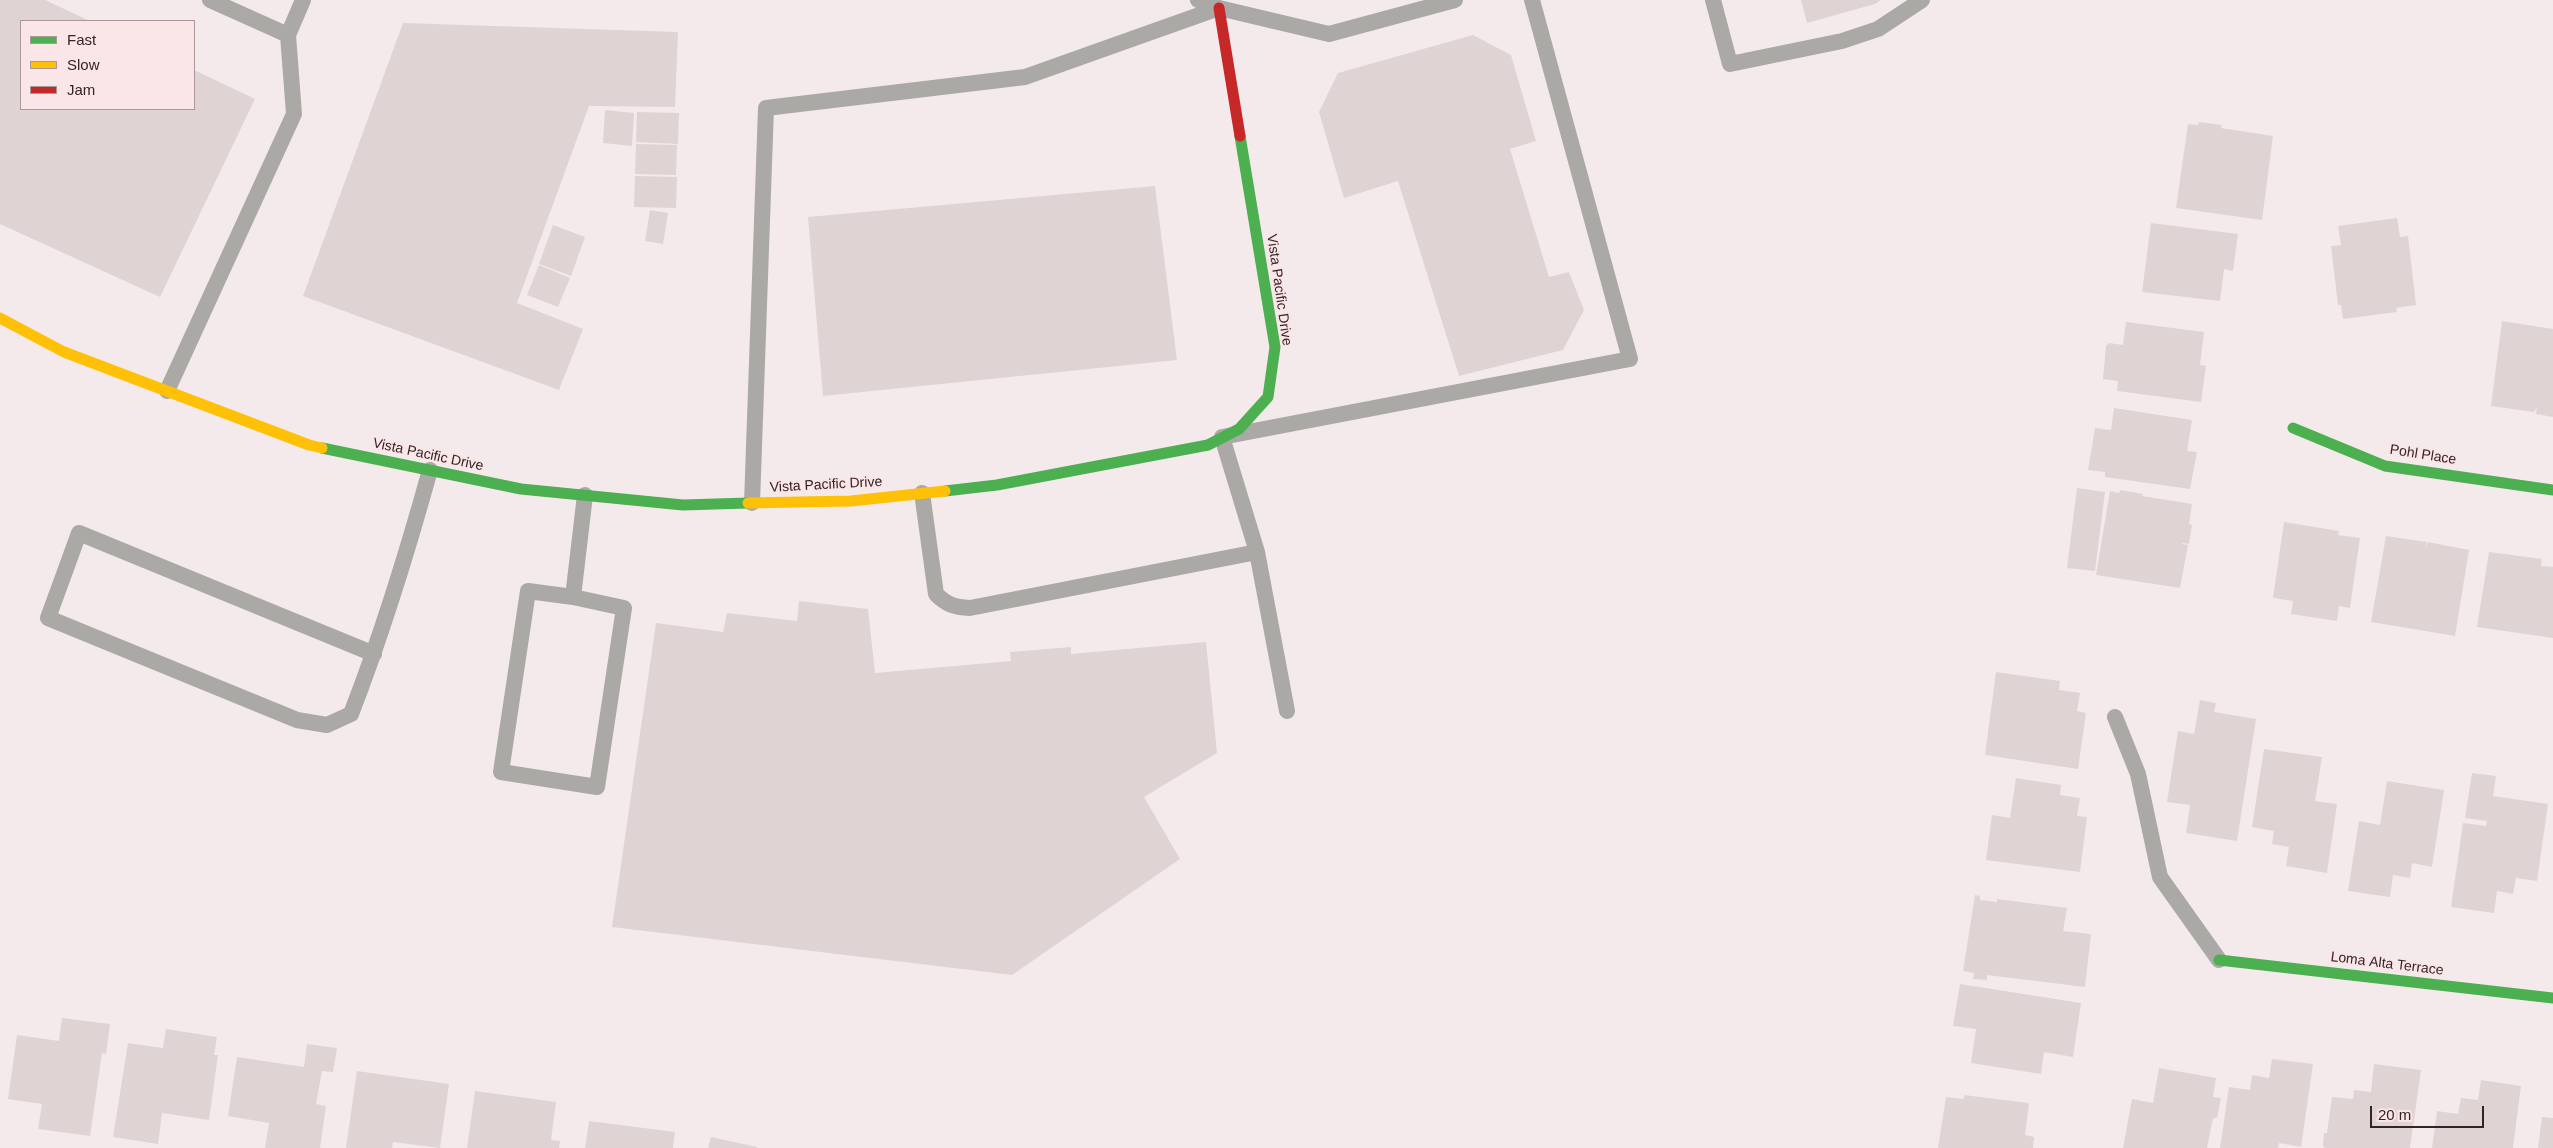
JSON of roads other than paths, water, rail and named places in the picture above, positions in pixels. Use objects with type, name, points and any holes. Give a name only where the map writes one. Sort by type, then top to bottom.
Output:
[{"type":"street","name":"Vista Pacific Drive","points":[[0,318],[64,352],[309,445],[521,490],[682,504],[851,501],[1007,484],[1208,445],[1239,429],[1268,397],[1275,347],[1220,4]]},
{"type":"street","name":"Pohl Place","points":[[2293,428],[2385,466],[2553,490]]},
{"type":"street","name":"Loma Alta Terrace","points":[[2219,960],[2553,998]]},
{"type":"lane","points":[[210,0],[288,35]]},
{"type":"lane","points":[[167,391],[294,114],[288,35],[303,0]]},
{"type":"lane","points":[[1198,0],[1220,4],[1329,34],[1454,0]]},
{"type":"lane","points":[[1286,711],[1257,552],[1222,437],[1630,359],[1532,0]]},
{"type":"lane","points":[[1713,0],[1730,64],[1842,41],[1878,29],[1922,0]]},
{"type":"lane","points":[[752,503],[766,108],[1026,77],[1220,4]]},
{"type":"lane","points":[[374,654],[79,533],[48,618],[297,720],[327,725],[351,714],[374,654],[398,585],[430,470]]},
{"type":"lane","points":[[922,493],[936,594],[945,604],[954,607],[970,608],[1257,552]]},
{"type":"lane","points":[[573,597],[585,495]]},
{"type":"lane","points":[[528,591],[573,597],[624,608],[597,788],[501,772],[528,591]]},
{"type":"lane","points":[[2115,717],[2138,774],[2160,877],[2219,960]]}]
